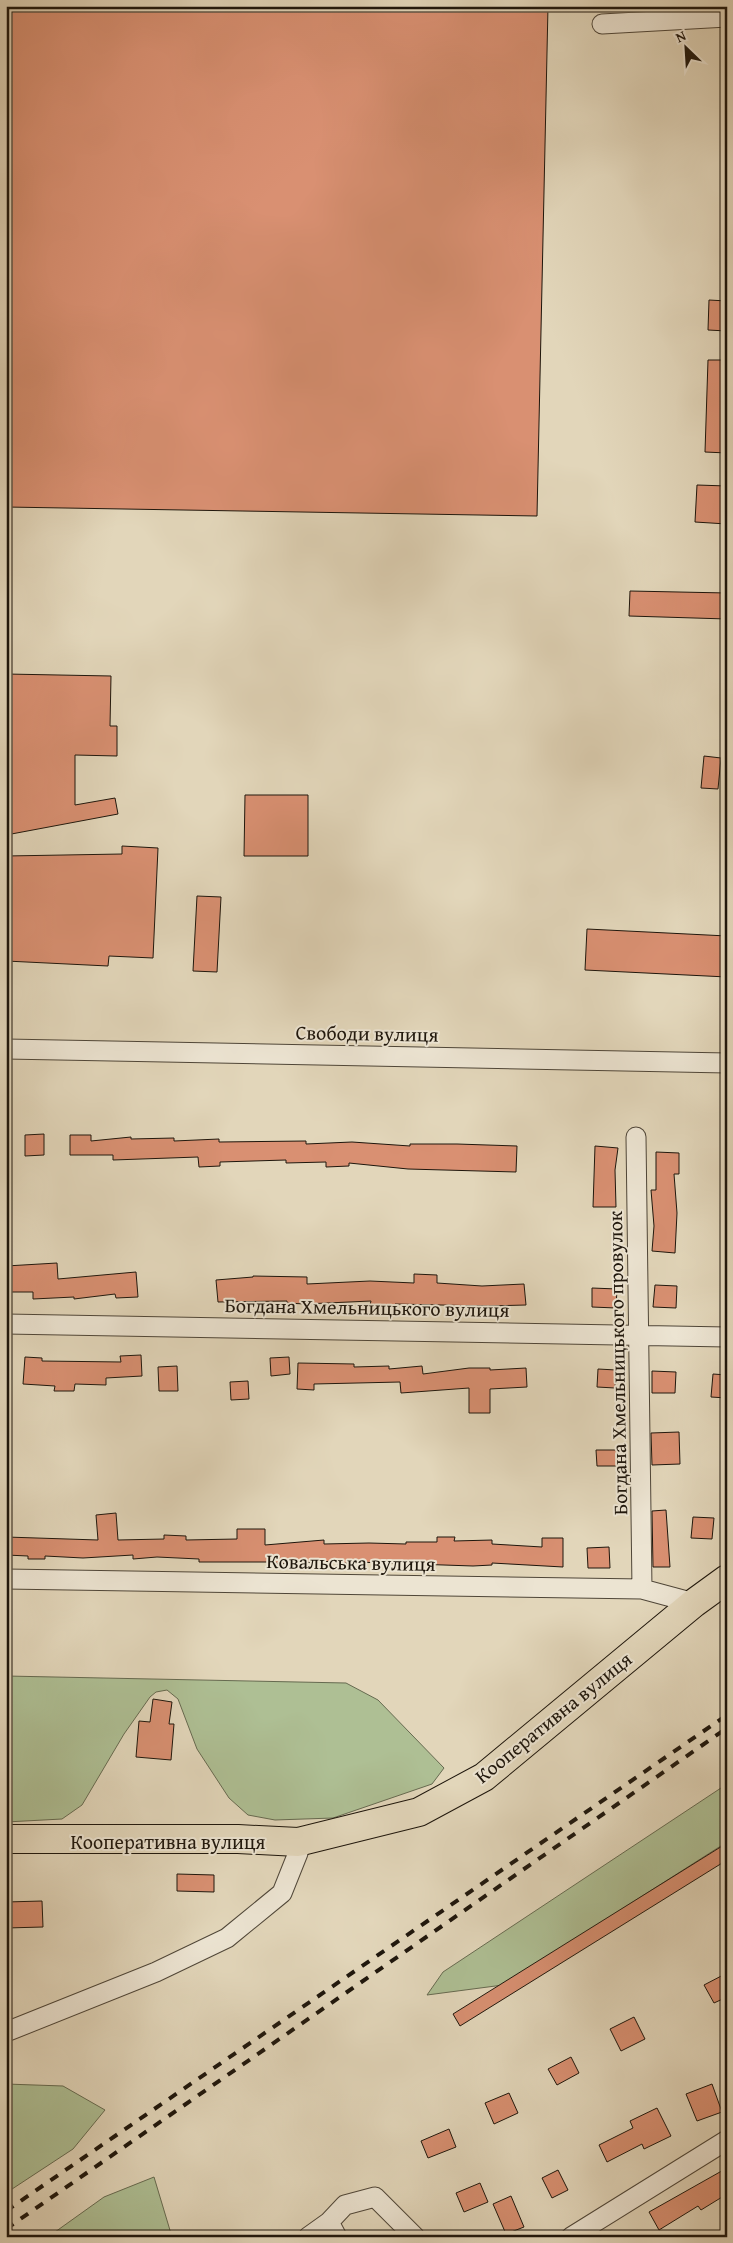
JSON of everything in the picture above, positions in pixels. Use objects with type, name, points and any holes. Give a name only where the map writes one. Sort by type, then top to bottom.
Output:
[{"type":"main road","name":"Кооперативна вулиця","points":[[6,1840],[238,1839],[298,1842],[419,1812],[484,1777],[694,1603],[727,1579]]},
{"type":"street","points":[[602,24],[727,17]]},
{"type":"street","name":"Свободи вулиця","points":[[6,1049],[727,1063]]},
{"type":"street","name":"Богдана Хмельницького провулок","points":[[636,1136],[642,1589]]},
{"type":"street","name":"Богдана Хмельницького вулиця","points":[[6,1324],[727,1337]]},
{"type":"street","name":"Ковальська вулиця","points":[[6,1580],[642,1589],[694,1603]]},
{"type":"street","points":[[6,2032],[156,1972],[227,1938],[282,1893],[298,1853],[298,1842]]},
{"type":"street","points":[[571,2237],[727,2140]]},
{"type":"street","points":[[308,2237],[333,2230],[345,2205],[375,2197],[415,2237]]},
{"type":"green space","points":[[6,1676],[346,1683],[378,1700],[444,1768],[432,1784],[333,1818],[275,1820],[248,1815],[229,1798],[197,1749],[178,1699],[167,1690],[156,1692],[150,1697],[124,1734],[82,1805],[62,1819],[6,1822]]},
{"type":"green space","points":[[727,1784],[727,1842],[503,1985],[427,1995],[443,1972]]},
{"type":"green space","points":[[6,2084],[63,2086],[105,2110],[73,2149],[6,2193]]},
{"type":"green space","points":[[154,2177],[172,2237],[48,2237],[104,2197]]},
{"type":"building","points":[[6,6],[548,6],[537,516],[6,507]]},
{"type":"building","points":[[709,300],[727,301],[727,331],[708,330]]},
{"type":"building","points":[[708,360],[727,360],[727,453],[705,452]]},
{"type":"building","points":[[697,485],[727,486],[727,524],[695,522]]},
{"type":"building","points":[[630,591],[727,593],[727,619],[629,616]]},
{"type":"building","points":[[6,674],[111,676],[110,726],[117,726],[117,756],[75,755],[75,805],[115,798],[118,814],[6,835]]},
{"type":"building","points":[[704,756],[721,758],[718,789],[701,788]]},
{"type":"building","points":[[245,795],[308,795],[308,856],[244,856]]},
{"type":"building","points":[[122,846],[158,848],[153,958],[109,956],[108,966],[6,961],[6,856],[122,854]]},
{"type":"building","points":[[197,896],[221,897],[217,972],[193,971]]},
{"type":"building","points":[[587,929],[727,936],[727,977],[585,970]]},
{"type":"building","points":[[44,1134],[44,1155],[25,1156],[25,1135]]},
{"type":"building","points":[[70,1135],[91,1135],[91,1141],[131,1137],[131,1139],[174,1138],[174,1141],[219,1139],[219,1142],[306,1141],[306,1144],[352,1142],[410,1146],[410,1144],[517,1146],[516,1172],[408,1169],[349,1163],[349,1166],[326,1167],[326,1162],[286,1163],[286,1160],[220,1162],[220,1166],[199,1167],[198,1157],[113,1160],[113,1155],[70,1155]]},
{"type":"building","points":[[595,1146],[618,1148],[615,1170],[616,1207],[593,1207]]},
{"type":"building","points":[[656,1152],[679,1153],[679,1174],[674,1174],[677,1213],[675,1253],[652,1251],[654,1226],[651,1190],[656,1190]]},
{"type":"building","points":[[57,1263],[58,1279],[136,1272],[138,1297],[116,1298],[115,1294],[74,1299],[74,1297],[33,1299],[33,1292],[6,1292],[6,1266]]},
{"type":"building","points":[[414,1274],[437,1275],[437,1283],[482,1286],[524,1284],[526,1305],[395,1304],[395,1306],[370,1305],[371,1301],[305,1304],[287,1303],[287,1301],[218,1302],[216,1280],[253,1276],[307,1277],[307,1284],[370,1281],[414,1283]]},
{"type":"building","points":[[655,1285],[677,1286],[676,1308],[653,1307]]},
{"type":"building","points":[[592,1288],[617,1289],[616,1308],[592,1307]]},
{"type":"building","points":[[141,1355],[142,1376],[106,1378],[106,1385],[75,1384],[74,1391],[54,1391],[55,1386],[23,1384],[25,1357],[42,1358],[42,1361],[121,1362],[120,1356]]},
{"type":"building","points":[[289,1357],[290,1374],[271,1376],[270,1358]]},
{"type":"building","points":[[298,1363],[354,1364],[354,1367],[389,1366],[389,1369],[422,1366],[423,1374],[469,1368],[490,1368],[490,1370],[526,1368],[527,1387],[490,1389],[490,1413],[469,1413],[469,1388],[401,1393],[400,1382],[314,1384],[314,1390],[297,1389]]},
{"type":"building","points":[[177,1366],[178,1391],[159,1391],[158,1367]]},
{"type":"building","points":[[598,1369],[616,1370],[615,1388],[597,1387]]},
{"type":"building","points":[[652,1371],[676,1372],[675,1393],[652,1393]]},
{"type":"building","points":[[713,1374],[727,1375],[727,1398],[711,1397]]},
{"type":"building","points":[[248,1381],[249,1399],[231,1400],[230,1382]]},
{"type":"building","points":[[679,1432],[680,1464],[652,1465],[651,1433]]},
{"type":"building","points":[[596,1450],[618,1450],[618,1466],[597,1466]]},
{"type":"building","points":[[666,1510],[670,1567],[653,1567],[652,1511]]},
{"type":"building","points":[[116,1513],[118,1540],[164,1539],[164,1535],[186,1536],[186,1540],[237,1539],[237,1529],[265,1529],[265,1545],[324,1540],[324,1544],[406,1544],[406,1542],[437,1542],[437,1537],[455,1537],[454,1541],[492,1540],[492,1544],[542,1547],[542,1538],[563,1538],[563,1567],[492,1563],[492,1565],[473,1566],[356,1562],[337,1564],[337,1561],[276,1564],[276,1562],[199,1562],[199,1559],[157,1557],[133,1559],[133,1555],[83,1558],[45,1556],[45,1559],[28,1559],[28,1556],[6,1555],[6,1537],[98,1540],[96,1515]]},
{"type":"building","points":[[693,1517],[714,1518],[712,1539],[691,1538]]},
{"type":"building","points":[[609,1547],[610,1568],[588,1568],[587,1548]]},
{"type":"building","points":[[153,1699],[172,1702],[169,1724],[174,1724],[171,1760],[136,1757],[139,1721],[150,1722]]},
{"type":"building","points":[[727,1843],[727,1860],[460,2026],[453,2014]]},
{"type":"building","points":[[177,1874],[214,1875],[214,1892],[177,1891]]},
{"type":"building","points":[[42,1901],[43,1927],[6,1928],[6,1902]]},
{"type":"building","points":[[727,1973],[727,1997],[714,2003],[704,1985]]},
{"type":"building","points":[[634,2017],[645,2039],[621,2051],[610,2029]]},
{"type":"building","points":[[571,2057],[579,2073],[557,2085],[548,2069]]},
{"type":"building","points":[[712,2084],[722,2112],[697,2121],[686,2094]]},
{"type":"building","points":[[509,2093],[518,2113],[494,2124],[485,2103]]},
{"type":"building","points":[[657,2108],[671,2136],[644,2149],[642,2144],[607,2162],[599,2145],[633,2128],[630,2121]]},
{"type":"building","points":[[449,2129],[456,2147],[428,2158],[421,2141]]},
{"type":"building","points":[[727,2168],[727,2194],[701,2210],[698,2206],[659,2230],[649,2212]]},
{"type":"building","points":[[558,2170],[568,2190],[552,2198],[542,2178]]},
{"type":"building","points":[[480,2183],[488,2202],[464,2212],[456,2193]]},
{"type":"building","points":[[511,2196],[524,2227],[506,2234],[493,2204]]},
{"type":"railway","points":[[6,2211],[727,1715]]},
{"type":"railway","points":[[6,2229],[727,1728]]}]
